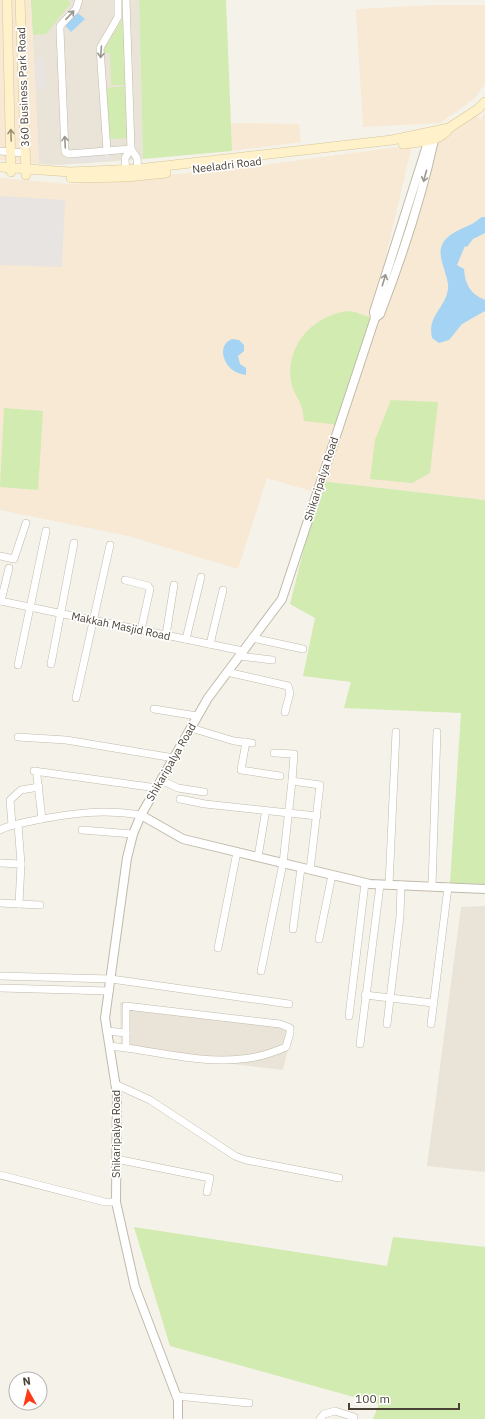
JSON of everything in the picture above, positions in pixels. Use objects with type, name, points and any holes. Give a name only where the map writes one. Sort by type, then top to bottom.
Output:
[{"type":"main road","name":"360 Business Park Road","points":[[7,0],[11,171]]},
{"type":"main road","name":"360 Business Park Road","points":[[20,0],[26,172]]},
{"type":"main road","name":"Neeladri Road","points":[[0,173],[11,171],[138,173],[433,135],[449,128],[478,109],[485,102]]},
{"type":"main road","name":"Neeladri Road","points":[[0,167],[11,171]]},
{"type":"street","points":[[79,0],[76,9],[60,26],[65,152],[69,154],[131,149]]},
{"type":"street","points":[[107,151],[100,48],[118,17],[118,0]]},
{"type":"street","points":[[126,0],[131,149],[137,158],[138,173]]},
{"type":"street","name":"Shikaripalya Road","points":[[178,1419],[178,1400],[134,1287],[116,1202],[117,1094],[106,1018],[127,858],[132,834],[141,815],[197,716],[208,698],[282,599],[375,318],[374,312],[433,135]]},
{"type":"street","points":[[126,174],[125,158],[131,149]]},
{"type":"street","points":[[0,151],[25,154]]},
{"type":"street","points":[[0,556],[14,559],[26,523]]},
{"type":"street","points":[[18,665],[32,608],[46,532]]},
{"type":"street","points":[[51,664],[59,613],[74,543]]},
{"type":"street","points":[[76,698],[110,545]]},
{"type":"street","points":[[0,601],[9,568]]},
{"type":"street","points":[[186,639],[201,577]]},
{"type":"street","points":[[125,580],[148,586],[150,589],[141,630]]},
{"type":"street","points":[[166,635],[174,585]]},
{"type":"street","points":[[210,644],[223,590]]},
{"type":"street","name":"Makkah Masjid Road","points":[[0,601],[210,644],[241,654],[272,660]]},
{"type":"street","points":[[252,638],[303,649]]},
{"type":"street","points":[[227,672],[288,686],[290,693],[285,712]]},
{"type":"street","points":[[154,709],[197,716]]},
{"type":"street","points":[[191,728],[234,741],[249,742],[241,770],[280,776]]},
{"type":"street","points":[[360,1044],[365,995],[385,885],[396,732]]},
{"type":"street","points":[[432,886],[437,732]]},
{"type":"street","points":[[18,737],[66,740],[174,758]]},
{"type":"street","points":[[261,971],[283,863],[290,813],[294,754],[274,753]]},
{"type":"street","points":[[42,819],[39,787],[36,774],[157,788]]},
{"type":"street","points":[[161,780],[178,788],[204,792]]},
{"type":"street","points":[[292,780],[320,785],[310,870]]},
{"type":"street","points":[[19,904],[21,864],[10,800],[21,790],[39,787]]},
{"type":"street","points":[[180,799],[205,804],[317,816]]},
{"type":"street","points":[[1,828],[42,819],[95,811],[116,811],[141,815],[183,839],[365,883],[485,889]]},
{"type":"street","points":[[258,857],[265,815]]},
{"type":"street","points":[[82,830],[132,834]]},
{"type":"street","points":[[218,948],[237,852]]},
{"type":"street","points":[[0,863],[21,864]]},
{"type":"street","points":[[293,929],[301,868]]},
{"type":"street","points":[[319,939],[332,875]]},
{"type":"street","points":[[349,1016],[365,883]]},
{"type":"street","points":[[387,1024],[401,885]]},
{"type":"street","points":[[431,1024],[448,887]]},
{"type":"street","points":[[0,903],[40,905]]},
{"type":"street","points":[[0,976],[111,979],[289,1004]]},
{"type":"street","points":[[0,988],[109,991]]},
{"type":"street","points":[[365,995],[433,1003]]},
{"type":"street","points":[[110,1046],[218,1060],[242,1059],[269,1053],[286,1047],[290,1028],[280,1024],[126,1006],[126,1048]]},
{"type":"street","points":[[108,1031],[126,1033]]},
{"type":"street","points":[[116,1084],[150,1100],[235,1156],[246,1160],[339,1178]]},
{"type":"street","points":[[116,1159],[210,1178],[207,1192]]},
{"type":"street","points":[[0,1175],[106,1202],[116,1202]]},
{"type":"street","points":[[176,1396],[249,1404]]},
{"type":"street","points":[[320,1419],[324,1414],[335,1411],[354,1417]]},
{"type":"shaded area","points":[[0,0],[31,0],[39,164],[0,160]]},
{"type":"shaded area","points":[[31,0],[139,0],[143,159],[59,165],[39,164]]},
{"type":"shaded area","points":[[434,5],[485,5],[485,83],[475,98],[440,123],[363,127],[356,9]]},
{"type":"shaded area","points":[[35,58],[44,58],[46,89],[36,90]]},
{"type":"shaded area","points":[[474,106],[480,120],[485,113],[485,500],[321,481],[317,493],[267,478],[238,569],[128,536],[0,510],[0,178],[70,184],[112,181],[263,165],[412,145],[381,277],[433,132]]},
{"type":"shaded area","points":[[231,123],[299,124],[301,142],[232,151]]},
{"type":"shaded area","points":[[111,154],[112,160],[69,162],[69,156]]},
{"type":"shaded area","points":[[0,196],[65,200],[62,267],[0,265]]},
{"type":"shaded area","points":[[485,906],[485,1172],[427,1166],[461,907]]},
{"type":"shaded area","points":[[120,1002],[294,1025],[283,1070],[121,1051]]},
{"type":"green space","points":[[31,0],[68,0],[71,3],[46,34],[33,35]]},
{"type":"green space","points":[[139,0],[226,0],[232,151],[143,159]]},
{"type":"green space","points":[[123,18],[126,85],[111,85],[110,53],[102,53]]},
{"type":"green space","points":[[126,86],[129,138],[107,139],[105,88]]},
{"type":"green space","points":[[346,311],[355,312],[374,319],[338,427],[332,424],[304,421],[302,407],[292,386],[290,372],[296,347],[302,336],[311,327],[333,314]]},
{"type":"green space","points":[[391,400],[438,402],[430,473],[412,483],[370,479],[375,440]]},
{"type":"green space","points":[[4,408],[43,411],[38,490],[0,487]]},
{"type":"green space","points":[[321,481],[485,500],[485,884],[450,883],[461,713],[344,708],[351,682],[303,676],[315,618],[290,604]]},
{"type":"green space","points":[[134,1227],[387,1266],[393,1237],[485,1247],[485,1419],[373,1419],[379,1404],[170,1346]]},
{"type":"water","points":[[78,13],[85,19],[71,32],[65,25]]},
{"type":"water","points":[[482,217],[485,217],[485,233],[473,239],[467,247],[465,246],[457,265],[464,269],[467,284],[472,292],[485,300],[485,311],[462,324],[449,340],[439,343],[432,338],[431,330],[434,318],[444,302],[448,289],[442,262],[441,247],[453,233]]},
{"type":"water","points":[[232,339],[239,340],[244,345],[244,351],[238,356],[240,364],[246,368],[246,375],[238,373],[230,368],[223,355],[224,346]]}]
